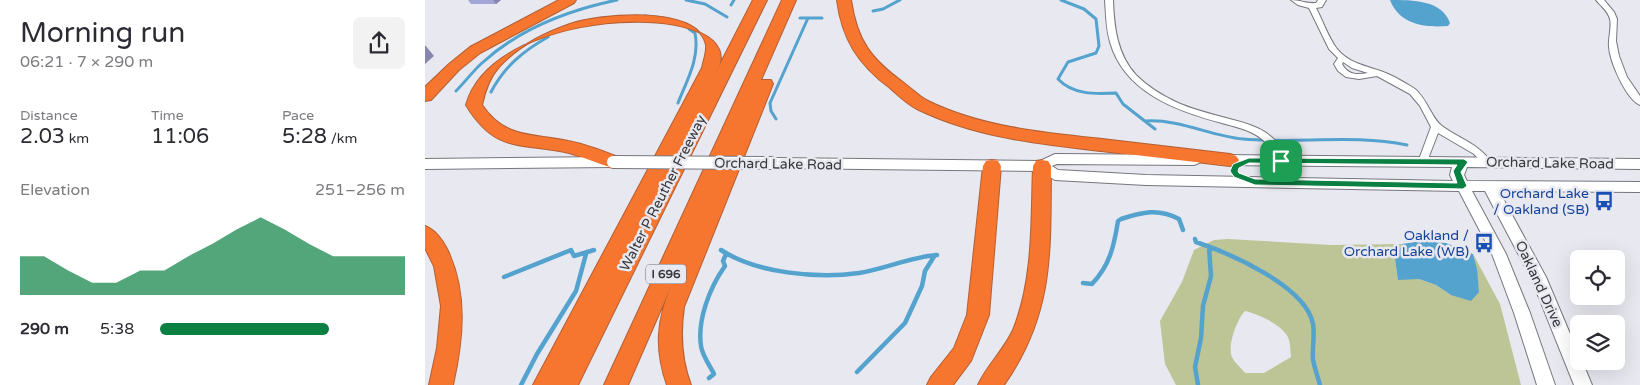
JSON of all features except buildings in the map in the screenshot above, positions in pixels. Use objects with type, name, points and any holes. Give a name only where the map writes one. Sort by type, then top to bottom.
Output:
[{"type":"highway","points":[[425,96],[454,67],[475,50],[569,0]]},
{"type":"highway","name":"Walter P Reuther Freeway","points":[[566,385],[760,0]]},
{"type":"highway","name":"I 696","points":[[616,385],[789,0]]},
{"type":"highway","points":[[679,385],[669,348],[669,329],[673,308],[801,0]]},
{"type":"highway","points":[[844,0],[847,21],[853,36],[866,58],[877,71],[921,104],[964,122],[1047,140],[1230,160]]},
{"type":"highway","points":[[545,385],[710,68],[714,57],[714,42],[709,29],[687,13],[674,9],[632,6],[610,8],[567,19],[547,27],[515,45],[492,65],[478,86],[474,105],[482,120],[495,132],[512,138],[576,148],[613,162]]},
{"type":"highway","points":[[939,385],[963,354],[979,315],[992,166]]},
{"type":"highway","points":[[990,385],[1005,365],[1024,329],[1037,287],[1041,233],[1042,166]]},
{"type":"highway","points":[[425,234],[430,238],[445,269],[449,291],[451,336],[441,385]]},
{"type":"main road","name":"Orchard Lake Road","points":[[425,164],[613,162],[1042,166],[1055,159],[1640,164]]},
{"type":"main road","points":[[1249,160],[1235,166],[1234,171],[1237,175],[1255,182]]},
{"type":"main road","points":[[1463,186],[1457,171],[1464,162]]},
{"type":"main road","name":"Orchard Lake Road","points":[[1042,166],[1055,175],[1146,180],[1463,186],[1640,187]]},
{"type":"main road","name":"Oakland Drive","points":[[1463,186],[1499,254],[1522,313],[1546,385]]},
{"type":"main road","name":"Oakland Drive","points":[[1489,186],[1538,277],[1583,385]]},
{"type":"street","points":[[1109,0],[1115,47],[1120,60],[1135,80],[1170,103],[1261,133],[1275,147],[1281,161]]},
{"type":"street","points":[[1295,0],[1300,4],[1312,7],[1319,5],[1322,0]]},
{"type":"street","points":[[1600,0],[1611,11],[1616,23],[1613,42],[1619,67],[1640,102]]},
{"type":"street","points":[[1312,7],[1333,49],[1342,58],[1338,64],[1340,70],[1349,76],[1359,78],[1377,73],[1400,83],[1413,92],[1424,105],[1436,127],[1477,152],[1486,162]]},
{"type":"street","points":[[1423,162],[1436,127]]},
{"type":"green space","points":[[1228,239],[1331,245],[1402,244],[1395,259],[1398,279],[1419,279],[1436,285],[1451,295],[1479,292],[1473,254],[1500,304],[1521,385],[1176,385],[1165,364],[1160,321],[1182,282],[1194,250],[1214,240]],"holes":[[[1245,311],[1262,317],[1278,326],[1288,336],[1291,357],[1264,373],[1245,373],[1234,361],[1231,352],[1234,333]]]},
{"type":"water","points":[[1390,0],[1417,1],[1434,6],[1446,15],[1450,23],[1448,26],[1430,26],[1413,23],[1399,14]]},
{"type":"water","points":[[1421,241],[1446,243],[1473,254],[1477,269],[1479,292],[1471,301],[1451,295],[1436,285],[1419,279],[1398,280],[1395,259],[1402,244]]},
{"type":"waterway","points":[[456,91],[479,66],[512,40],[545,22],[563,15],[617,0]]},
{"type":"waterway","points":[[686,0],[705,4],[727,17]]},
{"type":"waterway","points":[[731,5],[734,0]]},
{"type":"waterway","points":[[873,11],[883,9],[900,0]]},
{"type":"waterway","points":[[1061,0],[1084,9],[1096,19],[1099,46],[1096,53],[1068,62],[1058,79],[1077,91],[1116,93],[1123,104],[1155,129]]},
{"type":"waterway","points":[[644,16],[664,18]]},
{"type":"waterway","points":[[800,18],[808,18]]},
{"type":"waterway","points":[[776,119],[771,111],[770,103],[808,18]]},
{"type":"waterway","points":[[808,18],[822,18]]},
{"type":"waterway","points":[[678,103],[692,69],[696,51],[695,33],[689,29]]},
{"type":"waterway","points":[[491,92],[515,60],[548,37]]},
{"type":"waterway","points":[[1146,121],[1183,125],[1219,135],[1243,139],[1366,140],[1407,145]]},
{"type":"waterway","points":[[1083,283],[1092,284],[1103,270],[1113,247],[1118,221],[1121,219],[1150,212],[1164,213],[1179,219],[1183,230]]},
{"type":"waterway","points":[[1195,239],[1196,242],[1209,247]]},
{"type":"waterway","points":[[1198,385],[1195,367],[1201,338],[1203,306],[1211,276],[1209,247]]},
{"type":"waterway","points":[[1209,247],[1246,263],[1282,284],[1307,310],[1313,324],[1313,359],[1320,385]]},
{"type":"waterway","points":[[504,277],[571,250],[574,256],[594,250]]},
{"type":"waterway","points":[[721,250],[735,258],[769,269],[825,275],[859,273],[935,255]]},
{"type":"waterway","points":[[521,385],[537,354],[576,291],[586,254]]},
{"type":"waterway","points":[[709,378],[714,374],[704,357],[700,336],[701,325],[706,304],[714,284],[725,266],[723,261],[726,254]]},
{"type":"waterway","points":[[857,372],[905,323],[922,286],[925,271],[935,255]]},
{"type":"place","name":"Orchard Lake / Oakland (SB)","points":[[1604,201]]},
{"type":"place","name":"Oakland / Orchard Lake (WB)","points":[[1484,243]]},
{"type":"route","points":[[1249,160],[1281,161],[1464,162],[1457,171],[1463,186],[1255,182],[1243,179],[1234,171],[1235,166],[1249,160]]}]
